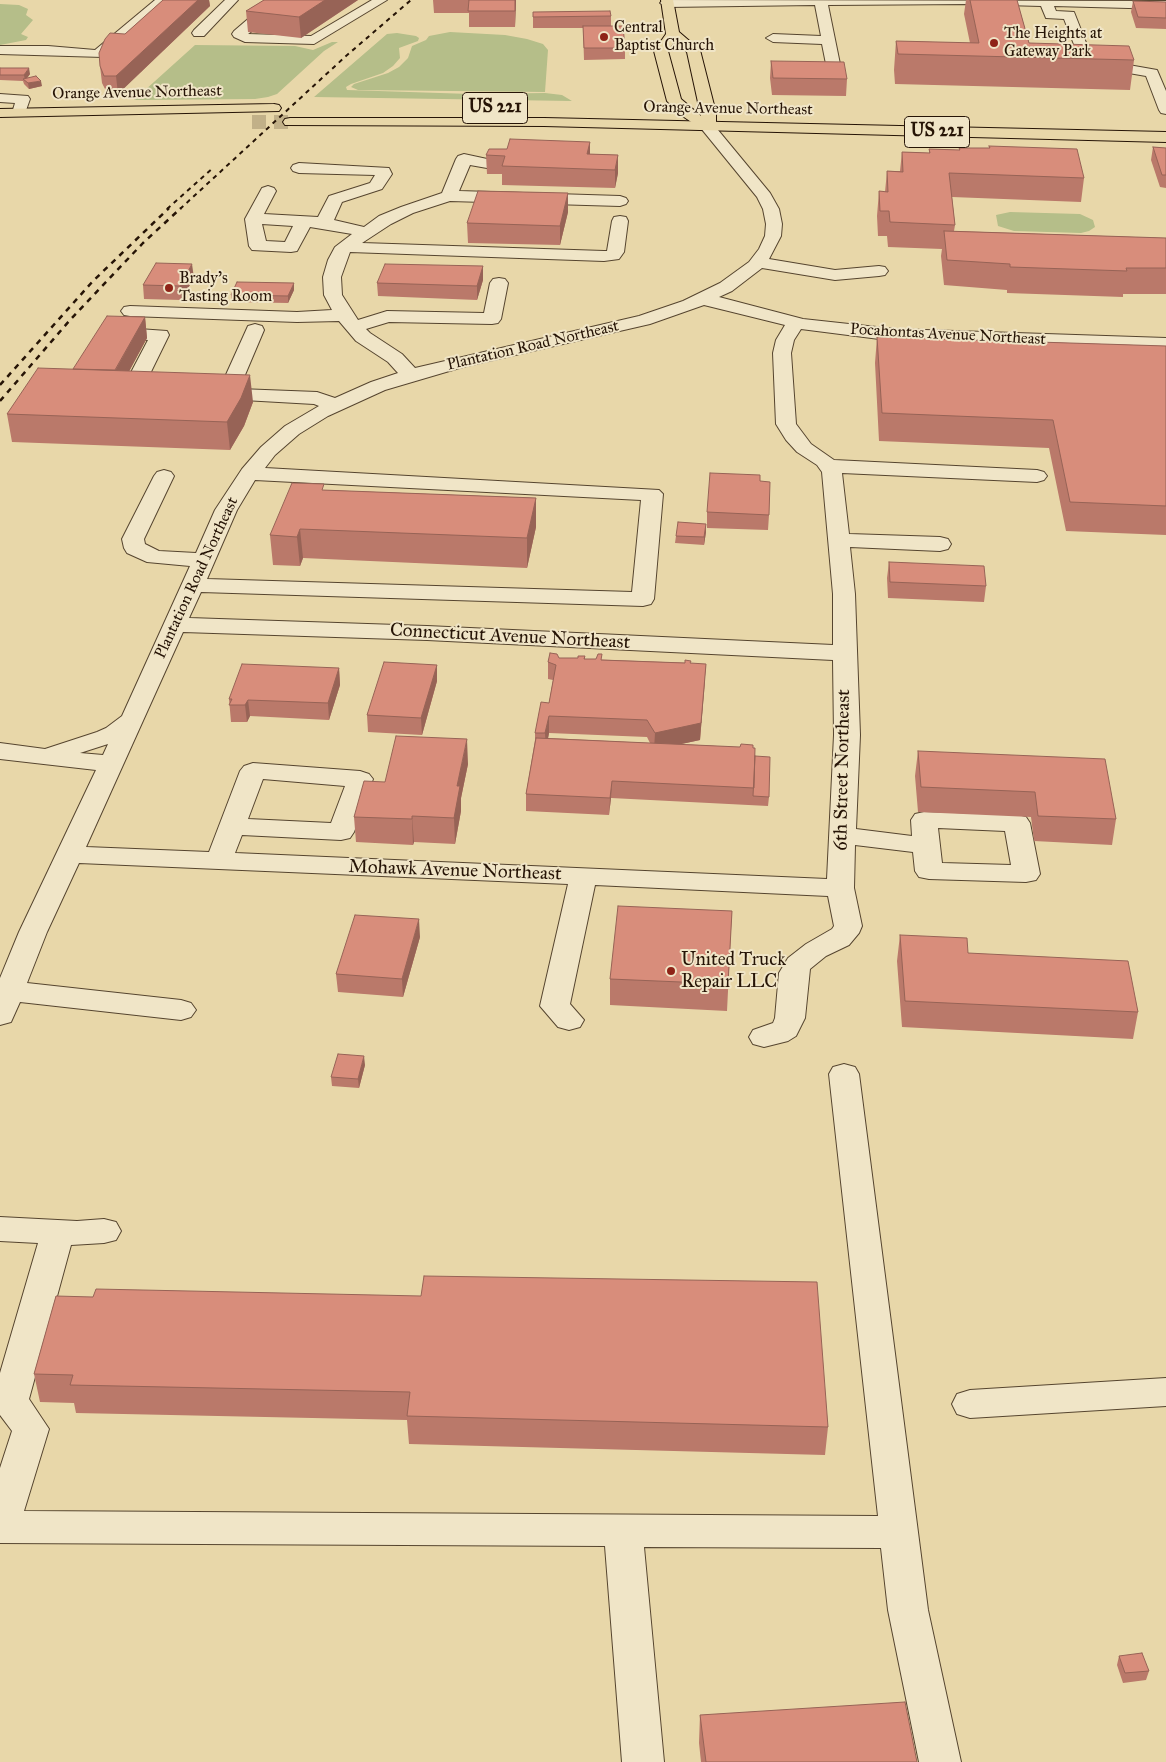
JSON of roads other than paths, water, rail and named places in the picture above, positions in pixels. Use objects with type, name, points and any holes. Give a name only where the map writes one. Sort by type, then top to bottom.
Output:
[{"type":"main road","points":[[667,1],[673,34],[693,50],[708,120]]},
{"type":"main road","points":[[673,34],[661,51],[674,101],[686,112],[708,120]]},
{"type":"main road","name":"Orange Avenue Northeast","points":[[0,113],[21,106],[274,108]]},
{"type":"main road","points":[[304,108],[388,108]]},
{"type":"main road","name":"Orange Avenue Northeast","points":[[471,108],[686,112]]},
{"type":"main road","name":"Orange Avenue Northeast","points":[[290,122],[708,120],[1166,123]]},
{"type":"main road","name":"Orange Avenue Northeast","points":[[708,120],[1152,143],[1166,137]]},
{"type":"main road","name":"Orange Avenue Northeast","points":[[30,127],[252,122]]},
{"type":"street","points":[[0,50],[48,50],[98,54],[110,46],[152,8],[162,1],[168,0]]},
{"type":"street","points":[[199,33],[232,0]]},
{"type":"street","points":[[288,0],[253,22],[239,34],[245,38],[257,39],[314,40],[381,0]]},
{"type":"street","points":[[667,1],[1046,2],[1166,5]]},
{"type":"street","points":[[789,68],[834,69],[820,1]]},
{"type":"street","points":[[1046,2],[1050,15],[1069,15],[1089,67],[1123,68],[1152,73],[1166,110]]},
{"type":"street","points":[[773,38],[829,40]]},
{"type":"street","points":[[0,85],[19,85],[21,106],[0,98]]},
{"type":"street","name":"Plantation Road Northeast","points":[[5,1003],[33,932],[176,625],[226,510],[248,473],[268,451],[292,430],[321,412],[378,386],[411,375],[644,320],[703,299],[734,282],[758,262],[767,250],[773,236],[774,224],[771,209],[764,196],[708,120]]},
{"type":"street","points":[[411,375],[395,358],[363,337],[349,321],[334,295],[332,277],[344,246],[365,232],[407,210],[485,174],[495,165],[464,159],[452,189]]},
{"type":"street","points":[[299,168],[379,170],[384,174],[376,186],[335,198]]},
{"type":"street","points":[[324,223],[349,170]]},
{"type":"street","points":[[452,189],[620,201]]},
{"type":"street","points":[[268,191],[253,219],[258,246],[291,247],[304,221]]},
{"type":"street","points":[[253,219],[324,223],[365,232]]},
{"type":"street","points":[[344,246],[604,256],[613,255],[616,252],[620,221]]},
{"type":"street","points":[[758,262],[835,275],[879,270]]},
{"type":"street","points":[[130,311],[298,317],[349,321],[387,316],[492,319],[499,283]]},
{"type":"street","name":"Pocahontas Avenue Northeast","points":[[703,299],[796,322],[896,335],[1166,344]]},
{"type":"street","points":[[796,322],[785,340],[782,353],[786,424],[792,436],[827,466],[1037,476]]},
{"type":"street","points":[[227,394],[255,330]]},
{"type":"street","points":[[95,343],[101,333],[160,335],[136,382],[137,387],[151,392],[169,392]]},
{"type":"street","points":[[198,393],[317,398],[335,405]]},
{"type":"street","name":"6th Street Northeast","points":[[764,1037],[777,1034],[784,1029],[790,1018],[794,973],[798,964],[845,933],[848,926],[840,888],[846,735],[844,594],[832,472],[827,466]]},
{"type":"street","points":[[193,585],[643,599],[652,494],[248,473]]},
{"type":"street","points":[[164,476],[133,540],[135,548],[155,557],[204,560]]},
{"type":"street","points":[[839,540],[940,544]]},
{"type":"street","name":"Connecticut Avenue Northeast","points":[[176,625],[427,632],[845,653]]},
{"type":"street","points":[[36,755],[68,749],[106,737],[115,733],[132,720]]},
{"type":"street","points":[[0,750],[112,764]]},
{"type":"street","points":[[218,861],[253,771],[360,779],[341,832],[232,826]]},
{"type":"street","points":[[843,835],[926,846]]},
{"type":"street","name":"Mohawk Avenue Northeast","points":[[69,854],[840,888]]},
{"type":"street","points":[[569,1020],[555,1006],[583,877]]},
{"type":"street","points":[[5,1003],[181,1010]]},
{"type":"street","points":[[844,1074],[908,1610],[940,1762]]},
{"type":"street","points":[[0,1229],[77,1233],[104,1231]]},
{"type":"street","points":[[58,1232],[10,1401],[31,1429],[0,1527],[898,1532]]},
{"type":"street","points":[[970,1404],[1166,1392]]},
{"type":"street","points":[[623,1530],[643,1762]]},
{"type":"tunnel","points":[[252,122],[290,122]]},
{"type":"railway","points":[[180,209],[346,56],[411,0]]},
{"type":"railway","points":[[167,209],[213,168]]},
{"type":"railway","points":[[0,385],[93,281],[169,208]]},
{"type":"railway","points":[[0,401],[70,320],[143,243],[181,208]]},
{"type":"place","name":"Central Baptist Church","points":[[604,37]]},
{"type":"place","name":"The Heights at Gateway Park","points":[[994,43]]},
{"type":"place","name":"Brady's Tasting Room","points":[[169,288]]},
{"type":"place","name":"United Truck Repair LLC","points":[[671,971]]}]
